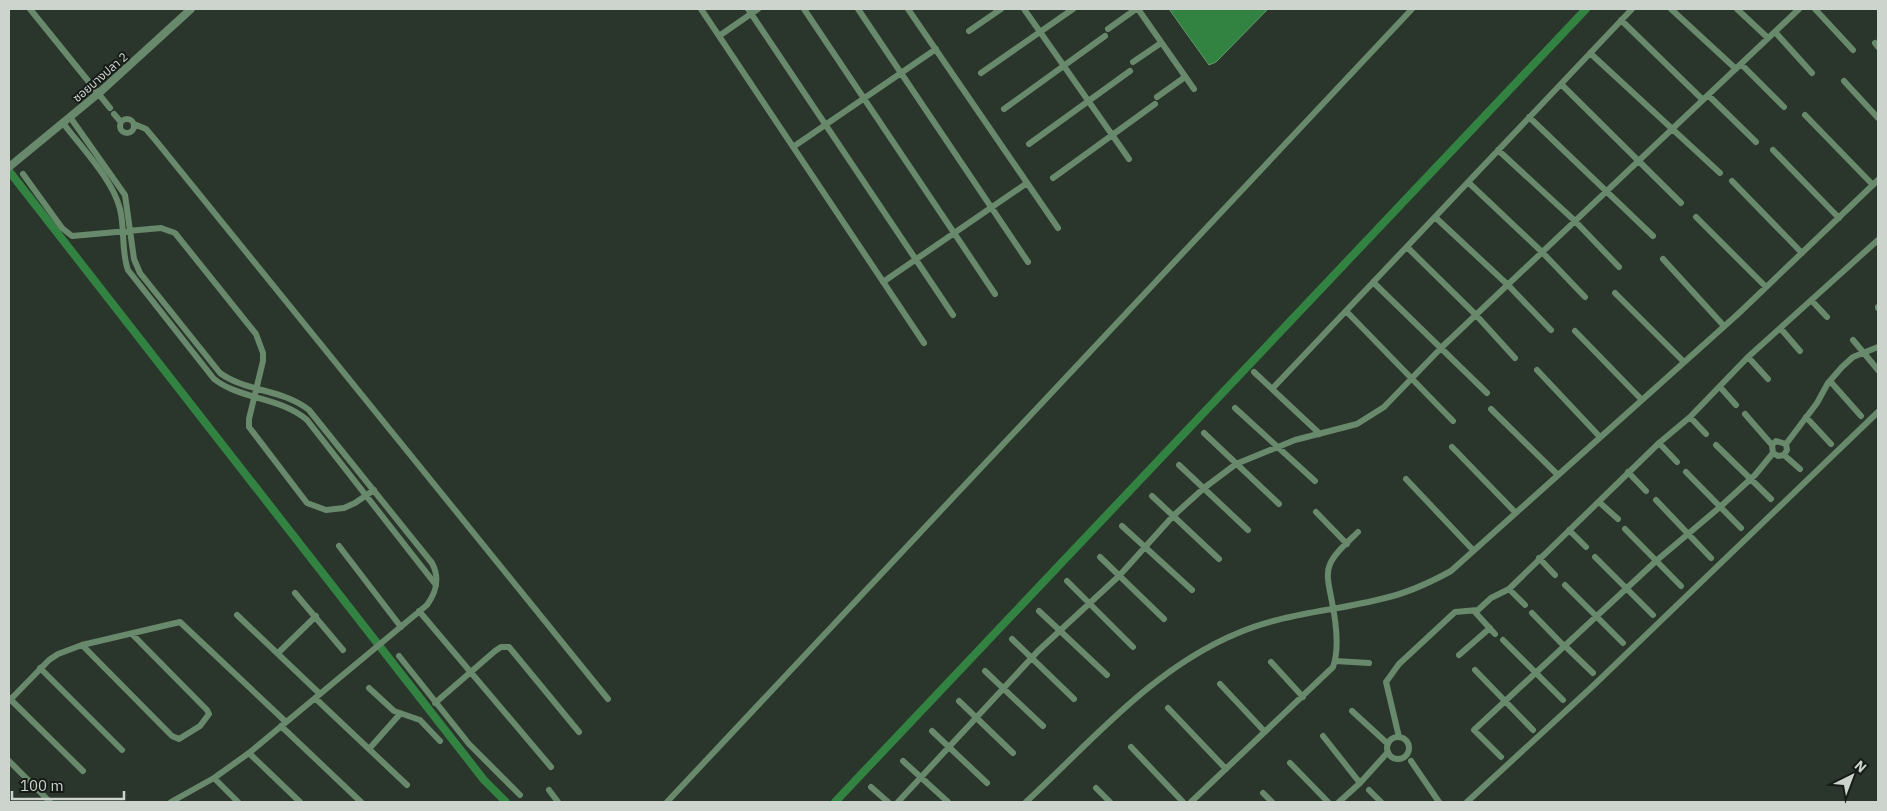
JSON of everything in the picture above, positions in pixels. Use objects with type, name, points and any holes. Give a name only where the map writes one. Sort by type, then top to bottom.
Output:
[{"type":"street","points":[[30,9],[121,122],[120,128],[126,133],[132,130],[134,124]]},
{"type":"street","name":"ซอยบางปลา 2","points":[[9,167],[99,93],[191,9]]},
{"type":"street","points":[[701,9],[924,343]]},
{"type":"street","points":[[719,36],[749,11],[758,9]]},
{"type":"street","points":[[804,9],[995,294]]},
{"type":"street","points":[[858,9],[1028,262]]},
{"type":"street","points":[[908,9],[1058,228]]},
{"type":"street","points":[[969,31],[1001,9]]},
{"type":"street","points":[[1024,9],[1128,159]]},
{"type":"street","points":[[981,73],[1073,9]]},
{"type":"street","points":[[1108,29],[1137,9],[1194,89]]},
{"type":"street","points":[[667,802],[1412,9]]},
{"type":"street","points":[[1272,389],[1632,9]]},
{"type":"street","points":[[1672,9],[1736,69]]},
{"type":"street","points":[[1737,9],[1768,38]]},
{"type":"street","points":[[898,802],[1059,629],[1090,604],[1119,576],[1173,516],[1204,488],[1236,464],[1295,440],[1336,428],[1358,424],[1384,407],[1413,379],[1442,346],[1799,9]]},
{"type":"street","points":[[1815,9],[1853,50]]},
{"type":"street","points":[[749,11],[954,315]]},
{"type":"street","points":[[1621,20],[1756,142]]},
{"type":"street","points":[[1775,32],[1812,73]]},
{"type":"street","points":[[1004,109],[1105,36]]},
{"type":"street","points":[[1133,62],[1161,43]]},
{"type":"street","points":[[793,147],[936,49]]},
{"type":"street","points":[[1590,53],[1720,173]]},
{"type":"street","points":[[1741,64],[1784,107]]},
{"type":"street","points":[[1029,144],[1130,71]]},
{"type":"street","points":[[1157,97],[1185,77]]},
{"type":"street","points":[[1844,82],[1878,118]]},
{"type":"street","points":[[1560,84],[1682,203]]},
{"type":"street","points":[[1053,178],[1155,104]]},
{"type":"street","points":[[1026,802],[1144,692],[1193,655],[1239,632],[1291,617],[1387,598],[1451,571],[1724,326],[1876,183],[1805,115]]},
{"type":"street","points":[[70,117],[125,195],[134,259],[140,272],[220,373],[231,380],[293,400],[309,410],[432,562],[436,572],[436,585],[433,596],[420,611],[249,753],[214,778],[174,802]]},
{"type":"street","points":[[1529,118],[1607,190],[1653,236]]},
{"type":"street","points":[[121,122],[130,119],[134,124],[146,129],[157,142],[608,699]]},
{"type":"street","points":[[63,123],[115,195],[120,211],[125,261],[133,279],[201,364],[220,384],[299,414],[424,567],[436,585]]},
{"type":"street","points":[[1498,150],[1575,221],[1619,267]]},
{"type":"street","points":[[1773,150],[1839,218]]},
{"type":"street","points":[[98,170],[105,165]]},
{"type":"street","points":[[23,174],[67,233],[79,236],[161,228],[175,233],[256,334],[263,353],[249,427],[307,503],[326,510],[335,509],[355,503],[374,490]]},
{"type":"street","points":[[1732,181],[1802,253]]},
{"type":"street","points":[[1468,182],[1542,252],[1585,297]]},
{"type":"street","points":[[884,282],[1027,183]]},
{"type":"street","points":[[1435,217],[1508,284],[1551,330]]},
{"type":"street","points":[[1696,217],[1766,287]]},
{"type":"street","points":[[1388,752],[1396,760],[1406,757],[1409,752],[1408,743],[1399,737],[1386,682],[1399,664],[1455,612],[1474,611],[1491,598],[1509,589],[1538,558],[1599,502],[1628,472],[1720,388],[1748,357],[1878,240]]},
{"type":"street","points":[[1407,247],[1476,315],[1515,358]]},
{"type":"street","points":[[1663,259],[1724,326]]},
{"type":"street","points":[[1374,282],[1442,346],[1487,393]]},
{"type":"street","points":[[1615,293],[1684,362]]},
{"type":"street","points":[[1812,301],[1827,317]]},
{"type":"street","points":[[1346,311],[1453,421]]},
{"type":"street","points":[[1781,329],[1800,351]]},
{"type":"street","points":[[1575,331],[1642,400]]},
{"type":"street","points":[[1853,340],[1878,370]]},
{"type":"street","points":[[1773,453],[1778,456],[1784,454],[1787,450],[1786,444],[1842,367],[1864,352],[1878,348]]},
{"type":"street","points":[[1748,357],[1768,379]]},
{"type":"street","points":[[1537,370],[1600,437]]},
{"type":"street","points":[[1254,372],[1320,434]]},
{"type":"street","points":[[1830,381],[1861,416]]},
{"type":"street","points":[[1720,388],[1736,405]]},
{"type":"street","points":[[1234,408],[1315,481]]},
{"type":"street","points":[[1491,409],[1558,475]]},
{"type":"street","points":[[1467,802],[1594,685],[1878,412]]},
{"type":"street","points":[[1501,757],[1474,730],[1656,561],[1750,480],[1773,453],[1772,445],[1745,414]]},
{"type":"street","points":[[1690,417],[1706,434]]},
{"type":"street","points":[[1806,417],[1831,444]]},
{"type":"street","points":[[1204,433],[1279,504]]},
{"type":"street","points":[[1772,445],[1776,441],[1786,444]]},
{"type":"street","points":[[1659,443],[1677,462]]},
{"type":"street","points":[[1716,445],[1771,499]]},
{"type":"street","points":[[1452,448],[1515,512]]},
{"type":"street","points":[[1784,454],[1800,469]]},
{"type":"street","points":[[1179,465],[1248,530]]},
{"type":"street","points":[[1628,472],[1646,491]]},
{"type":"street","points":[[1686,472],[1741,528]]},
{"type":"street","points":[[1406,479],[1473,550]]},
{"type":"street","points":[[1152,496],[1219,559]]},
{"type":"street","points":[[1656,500],[1711,558]]},
{"type":"street","points":[[1599,502],[1618,520]]},
{"type":"street","points":[[1316,512],[1347,544]]},
{"type":"street","points":[[1122,526],[1192,590]]},
{"type":"street","points":[[1625,529],[1682,586]]},
{"type":"street","points":[[1569,530],[1586,546]]},
{"type":"street","points":[[1191,802],[1327,674],[1335,661],[1337,644],[1334,609],[1328,576],[1329,566],[1358,532]]},
{"type":"street","points":[[339,546],[401,627]]},
{"type":"street","points":[[1595,557],[1653,616]]},
{"type":"street","points":[[1100,558],[1164,619]]},
{"type":"street","points":[[1538,558],[1555,576]]},
{"type":"street","points":[[1067,581],[1133,646]]},
{"type":"street","points":[[1565,585],[1623,643]]},
{"type":"street","points":[[1509,589],[1525,605]]},
{"type":"street","points":[[295,593],[343,650]]},
{"type":"street","points":[[420,611],[551,767]]},
{"type":"street","points":[[1039,611],[1107,675]]},
{"type":"street","points":[[1474,611],[1495,634]]},
{"type":"street","points":[[1532,613],[1593,673]]},
{"type":"street","points":[[237,615],[278,653],[369,749],[407,785]]},
{"type":"street","points":[[278,653],[316,616]]},
{"type":"street","points":[[83,771],[9,699],[40,668],[58,654],[173,622],[183,623],[361,802]]},
{"type":"street","points":[[1459,656],[1490,628]]},
{"type":"street","points":[[82,646],[172,736],[179,739],[205,722],[209,714],[132,634]]},
{"type":"street","points":[[1012,639],[1074,699]]},
{"type":"street","points":[[1503,640],[1563,700]]},
{"type":"street","points":[[435,702],[495,651],[501,647],[508,647],[580,732]]},
{"type":"street","points":[[399,656],[469,744],[520,795]]},
{"type":"street","points":[[1335,661],[1369,663]]},
{"type":"street","points":[[1271,662],[1303,696]]},
{"type":"street","points":[[40,668],[122,750]]},
{"type":"street","points":[[1475,670],[1534,730]]},
{"type":"street","points":[[985,671],[1043,726]]},
{"type":"street","points":[[1220,684],[1265,732]]},
{"type":"street","points":[[369,688],[388,706],[400,714],[420,720],[440,741]]},
{"type":"street","points":[[959,701],[1013,753]]},
{"type":"street","points":[[1168,708],[1226,769]]},
{"type":"street","points":[[1339,802],[1360,783],[1388,752],[1388,744],[1352,711]]},
{"type":"street","points":[[369,749],[400,714]]},
{"type":"street","points":[[932,731],[987,783]]},
{"type":"street","points":[[1323,736],[1360,783]]},
{"type":"street","points":[[1388,744],[1399,737]]},
{"type":"street","points":[[1131,747],[1183,802]]},
{"type":"street","points":[[249,753],[300,802]]},
{"type":"street","points":[[9,761],[50,802]]},
{"type":"street","points":[[903,761],[948,802]]},
{"type":"street","points":[[1411,761],[1439,802]]},
{"type":"street","points":[[1290,763],[1328,802]]},
{"type":"street","points":[[214,778],[238,802]]},
{"type":"street","points":[[871,787],[888,802]]},
{"type":"street","points":[[1096,788],[1110,802]]},
{"type":"street","points":[[548,790],[558,802]]},
{"type":"street","points":[[1370,790],[1381,802]]},
{"type":"street","points":[[1262,793],[1272,802]]},
{"type":"shaded area","points":[[1169,9],[1268,9],[1216,62],[1209,65]]},
{"type":"waterway","points":[[835,802],[1586,9]]},
{"type":"waterway","points":[[9,171],[484,780],[506,802]]}]
